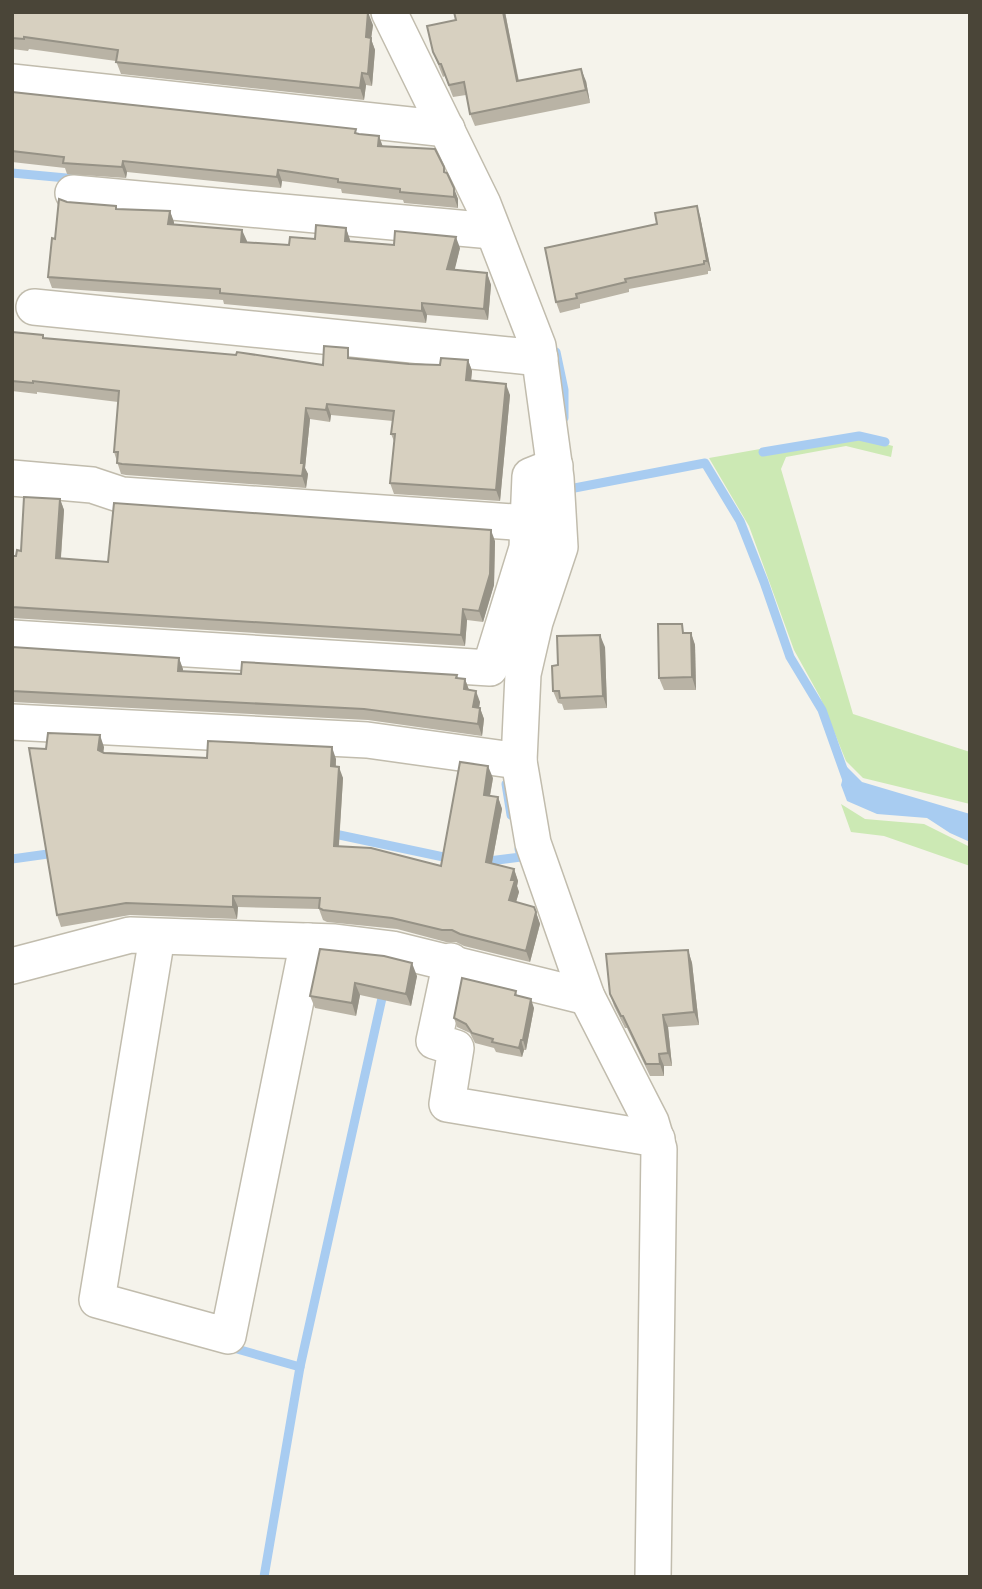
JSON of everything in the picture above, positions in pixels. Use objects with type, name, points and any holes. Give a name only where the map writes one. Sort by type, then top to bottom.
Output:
[{"type":"street","points":[[389,12],[483,204],[538,346],[555,466],[560,547],[535,622],[508,671]]},
{"type":"street","points":[[12,82],[447,130]]},
{"type":"street","points":[[73,193],[492,232]]},
{"type":"street","points":[[34,307],[540,358]]},
{"type":"street","points":[[555,466],[530,476],[527,548],[508,671],[510,760],[533,843],[587,997],[651,1122],[657,1139],[653,1577]]},
{"type":"street","points":[[12,478],[92,485],[122,495],[528,523]]},
{"type":"street","points":[[12,638],[508,671]]},
{"type":"street","points":[[12,722],[367,740],[510,760]]},
{"type":"street","points":[[12,967],[130,935],[308,941],[392,948],[587,997]]},
{"type":"street","points":[[157,937],[97,1300],[228,1336],[308,941]]},
{"type":"street","points":[[452,961],[434,1041],[456,1048],[447,1104],[657,1139]]},
{"type":"green space","points":[[862,438],[893,446],[891,457],[846,446],[786,457],[781,469],[853,714],[970,752],[970,804],[863,778],[846,761],[820,697],[794,650],[749,526],[709,458],[760,449],[763,456]]},
{"type":"green space","points":[[841,804],[865,819],[924,824],[970,847],[970,866],[884,836],[851,832]]},
{"type":"water","points":[[846,766],[862,782],[970,814],[970,842],[927,818],[877,814],[847,801],[841,785]]},
{"type":"building","points":[[12,12],[368,12],[366,37],[371,38],[368,74],[362,73],[360,88],[116,62],[118,50],[24,37],[12,38]]},
{"type":"building","points":[[454,12],[503,12],[517,81],[581,69],[586,90],[470,114],[464,82],[449,85],[433,52],[427,26],[456,20]]},
{"type":"building","points":[[12,92],[356,129],[355,133],[379,136],[378,146],[435,149],[454,188],[454,197],[400,192],[400,189],[338,182],[338,179],[278,170],[277,177],[123,161],[122,167],[63,163],[64,157],[12,151]]},
{"type":"building","points":[[59,199],[116,206],[116,209],[170,211],[168,224],[242,230],[241,242],[289,245],[290,237],[315,239],[316,225],[346,228],[345,241],[394,245],[395,231],[456,237],[447,269],[487,273],[484,309],[422,303],[422,311],[220,293],[220,289],[48,277]]},
{"type":"building","points":[[697,206],[707,261],[704,261],[704,264],[625,279],[626,282],[576,294],[577,298],[556,302],[545,248],[657,224],[655,213]]},
{"type":"building","points":[[12,332],[43,335],[43,338],[236,355],[237,352],[323,365],[324,346],[348,348],[348,358],[409,364],[440,365],[441,358],[468,360],[466,380],[506,384],[496,490],[390,483],[395,434],[391,434],[394,411],[327,404],[326,410],[306,408],[302,476],[117,463],[118,452],[114,452],[119,391],[12,381]]},
{"type":"building","points":[[24,497],[60,499],[56,558],[108,562],[114,503],[491,530],[490,574],[479,611],[463,609],[461,635],[12,607],[12,556],[16,556],[17,550],[21,551]]},
{"type":"building","points":[[658,624],[682,624],[683,633],[691,633],[692,677],[659,678]]},
{"type":"building","points":[[600,635],[603,696],[560,698],[559,691],[553,691],[552,666],[558,665],[557,636]]},
{"type":"building","points":[[12,647],[179,658],[178,671],[241,674],[242,662],[457,675],[456,678],[465,679],[464,689],[476,691],[473,707],[480,708],[478,724],[364,709],[12,691]]},
{"type":"building","points":[[48,733],[100,735],[98,750],[104,753],[207,758],[208,741],[332,747],[331,766],[339,767],[334,846],[371,848],[441,866],[460,762],[488,766],[484,795],[498,797],[486,862],[514,869],[511,880],[515,880],[509,900],[534,907],[536,912],[526,951],[452,930],[392,918],[323,910],[319,908],[320,898],[233,896],[233,907],[126,903],[57,915],[29,748],[46,749]]},
{"type":"building","points":[[320,949],[384,956],[412,963],[406,994],[355,983],[352,1003],[310,996]]},
{"type":"building","points":[[688,950],[694,1012],[663,1015],[668,1053],[659,1054],[660,1064],[646,1064],[610,994],[606,954]]},
{"type":"building","points":[[462,978],[516,991],[515,995],[531,999],[519,1048],[492,1042],[493,1039],[472,1033],[466,1024],[454,1018]]},
{"type":"waterway","points":[[12,173],[77,179]]},
{"type":"waterway","points":[[556,352],[564,390],[564,418]]},
{"type":"waterway","points":[[763,452],[859,436],[885,442]]},
{"type":"waterway","points":[[564,490],[705,463],[740,521],[790,657],[822,710],[848,783]]},
{"type":"waterway","points":[[506,784],[511,815]]},
{"type":"waterway","points":[[330,833],[453,859]]},
{"type":"waterway","points":[[481,862],[521,857],[519,849]]},
{"type":"waterway","points":[[12,859],[55,853]]},
{"type":"waterway","points":[[264,1577],[300,1367],[384,989]]},
{"type":"waterway","points":[[230,1347],[300,1367]]}]
